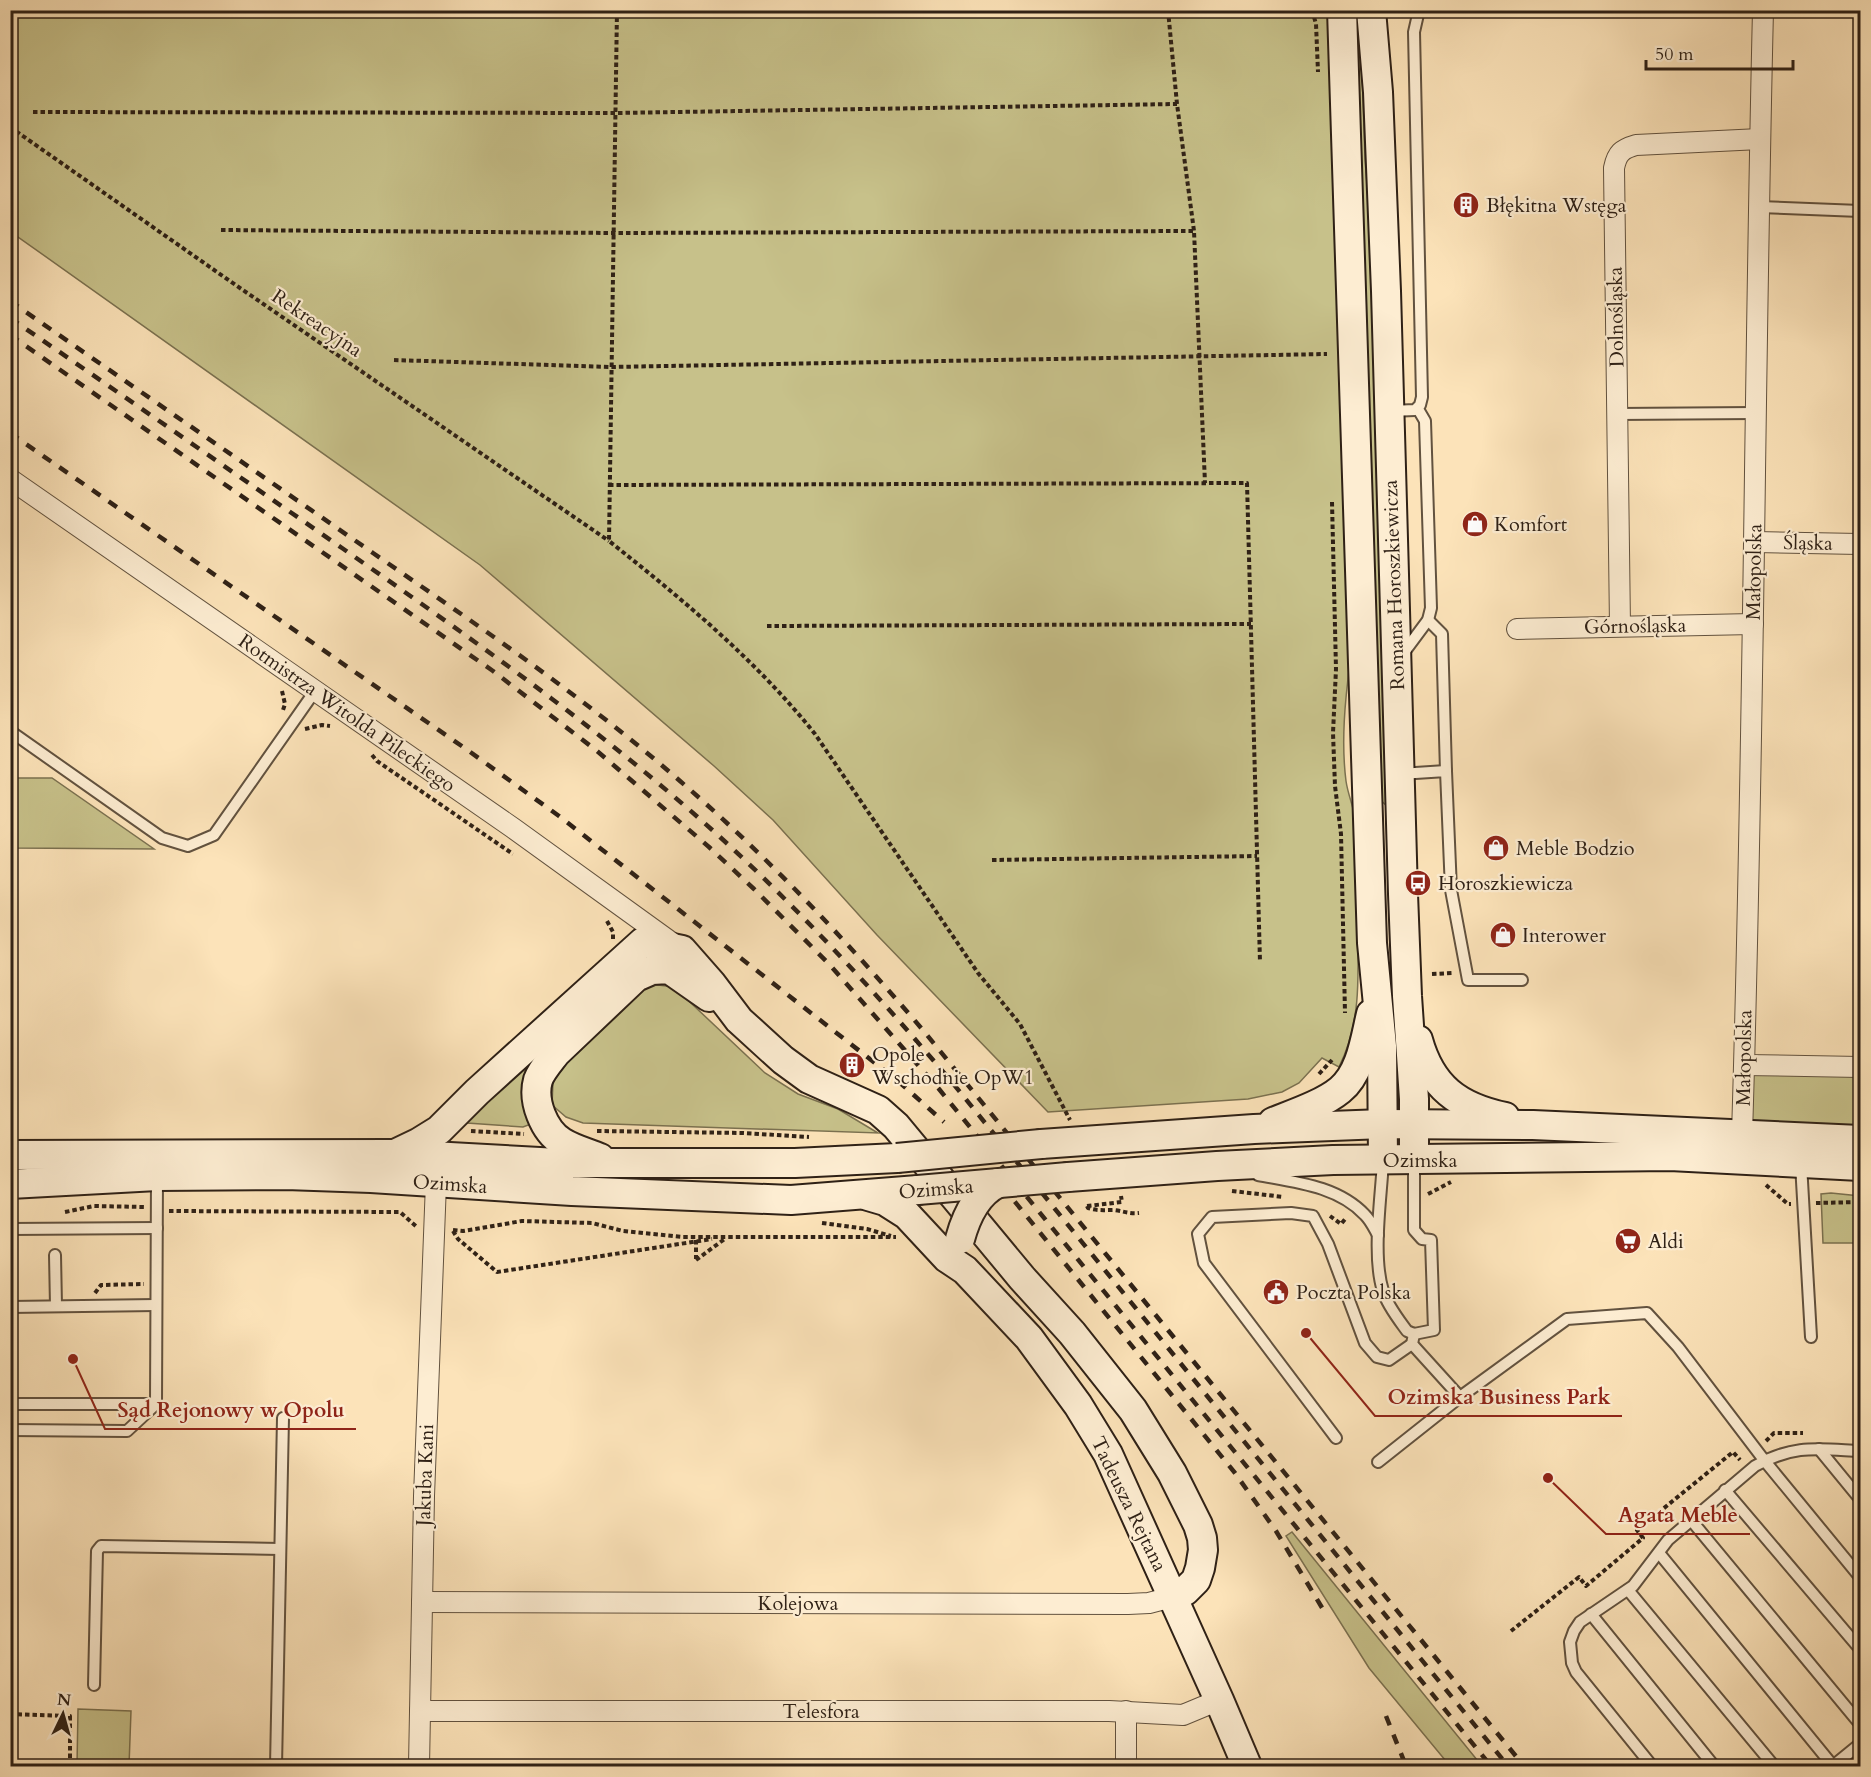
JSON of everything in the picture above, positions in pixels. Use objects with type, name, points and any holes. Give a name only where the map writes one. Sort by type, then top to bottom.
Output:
[{"type":"street","name":"Romana Horoszkiewicza","points":[[1371,10],[1378,92],[1390,411],[1396,663],[1414,1160]]},
{"type":"street","points":[[1378,92],[1387,10]]},
{"type":"street","name":"Małopolska","points":[[1742,1134],[1764,10]]},
{"type":"street","name":"Romana Horoszkiewicza","points":[[1340,15],[1372,943],[1375,994],[1382,1046],[1383,1159]]},
{"type":"street","name":"Dolnośląska","points":[[1620,626],[1614,168],[1616,157],[1626,148],[1636,145],[1760,139]]},
{"type":"street","name":"Rotmistrza Witolda Pileckiego","points":[[10,479],[513,828],[616,903],[676,960]]},
{"type":"street","name":"Śląska","points":[[1755,542],[1860,544]]},
{"type":"street","name":"Górnośląska","points":[[1517,629],[1753,624]]},
{"type":"street","points":[[616,903],[643,942],[711,983],[739,1020],[783,1060],[809,1079],[878,1110],[896,1126],[1022,1278],[1072,1333],[1133,1410],[1172,1473],[1192,1511],[1202,1538],[1200,1568],[1196,1580],[1185,1591],[1172,1597]]},
{"type":"street","points":[[395,1154],[439,1130],[477,1092],[643,942]]},
{"type":"street","points":[[613,1163],[561,1142],[548,1131],[538,1104],[538,1081],[556,1053],[636,977],[676,960]]},
{"type":"street","points":[[1254,1129],[1324,1099],[1340,1090],[1350,1079],[1363,1049],[1375,994]]},
{"type":"street","points":[[1407,996],[1423,1057],[1436,1082],[1458,1100],[1473,1107],[1533,1125]]},
{"type":"street","points":[[1744,1065],[1860,1067]]},
{"type":"street","name":"Ozimska","points":[[10,1155],[395,1154],[558,1164],[795,1163],[897,1158],[1041,1144],[1254,1129],[1383,1124],[1533,1125],[1860,1140]]},
{"type":"street","name":"Ozimska","points":[[10,1184],[157,1176],[286,1175],[572,1191],[791,1200],[1068,1177],[1219,1178],[1383,1159],[1670,1156],[1860,1166]]},
{"type":"street","name":"Jakuba Kani","points":[[419,1767],[424,1496],[436,1183]]},
{"type":"street","points":[[965,1270],[960,1239],[966,1223],[982,1193],[998,1183]]},
{"type":"street","name":"Tadeusza Rejtana","points":[[863,1195],[885,1201],[907,1215],[947,1258],[965,1270],[1029,1338],[1078,1405],[1108,1454],[1247,1767]]},
{"type":"street","name":"Kolejowa","points":[[422,1602],[1128,1604],[1149,1603],[1172,1597]]},
{"type":"street","name":"Telesfora","points":[[420,1711],[1125,1711],[1183,1715],[1219,1700]]},
{"type":"street","points":[[1125,1711],[1126,1767]]},
{"type":"lane","points":[[1396,663],[1428,620],[1431,608],[1425,421],[1418,409],[1423,382],[1414,32],[1419,10]]},
{"type":"lane","points":[[1759,207],[1860,211]]},
{"type":"lane","points":[[1390,411],[1418,409]]},
{"type":"lane","points":[[1617,414],[1756,413]]},
{"type":"lane","points":[[1428,620],[1442,634],[1451,890],[1468,980],[1522,980]]},
{"type":"lane","points":[[10,731],[162,838],[188,846],[214,835],[315,691]]},
{"type":"lane","points":[[1400,774],[1446,771]]},
{"type":"lane","points":[[1383,1159],[1378,1235],[1379,1268],[1383,1293],[1407,1331],[1460,1397]]},
{"type":"lane","points":[[1336,1438],[1204,1263],[1198,1234],[1212,1217],[1291,1213],[1313,1215],[1328,1244],[1365,1343],[1383,1360],[1389,1360],[1413,1339],[1434,1330],[1431,1240],[1422,1239],[1414,1230],[1414,1160]]},
{"type":"lane","points":[[1801,1163],[1811,1337]]},
{"type":"lane","points":[[10,1430],[127,1431],[156,1404],[157,1176]]},
{"type":"lane","points":[[1219,1178],[1331,1191],[1364,1214],[1378,1235]]},
{"type":"lane","points":[[10,1228],[157,1228]]},
{"type":"lane","points":[[55,1255],[56,1306]]},
{"type":"lane","points":[[10,1307],[156,1305]]},
{"type":"lane","points":[[1378,1462],[1460,1397],[1567,1318],[1647,1313],[1678,1347],[1764,1461],[1860,1577]]},
{"type":"lane","points":[[10,1404],[156,1404]]},
{"type":"lane","points":[[276,1767],[283,1418]]},
{"type":"lane","points":[[1819,1449],[1860,1499]]},
{"type":"lane","points":[[1652,1767],[1587,1687],[1572,1663],[1570,1642],[1574,1631],[1591,1614],[1628,1590],[1641,1577],[1668,1540],[1725,1490],[1764,1461],[1788,1450],[1860,1450]]},
{"type":"lane","points":[[1725,1490],[1860,1649]]},
{"type":"lane","points":[[1691,1520],[1860,1724]]},
{"type":"lane","points":[[94,1685],[97,1551],[101,1546],[280,1549]]},
{"type":"lane","points":[[1659,1553],[1833,1767],[1860,1744]]},
{"type":"lane","points":[[1628,1590],[1774,1767]]},
{"type":"lane","points":[[1591,1614],[1714,1767]]},
{"type":"path","points":[[609,541],[618,10]]},
{"type":"path","points":[[1168,10],[1177,104],[1194,231],[1206,483]]},
{"type":"path","points":[[1312,10],[1316,24],[1318,80]]},
{"type":"path","points":[[33,112],[615,113],[1177,104]]},
{"type":"path","name":"Rekreacyjna","points":[[10,127],[609,541],[665,585],[772,684],[798,713],[854,790],[978,973],[1020,1024],[1072,1122]]},
{"type":"path","points":[[221,230],[1194,231]]},
{"type":"path","points":[[394,360],[611,367],[1327,354],[1328,365]]},
{"type":"path","points":[[609,485],[1247,483],[1260,962]]},
{"type":"path","points":[[1332,498],[1336,669],[1333,733],[1335,786],[1341,834],[1345,1017]]},
{"type":"path","points":[[767,626],[1251,624]]},
{"type":"path","points":[[992,860],[1257,856]]},
{"type":"path","points":[[1432,974],[1451,973]]},
{"type":"path","points":[[462,1129],[529,1134]]},
{"type":"path","points":[[590,1131],[743,1132],[812,1137]]},
{"type":"path","points":[[1219,1178],[1290,1197]]},
{"type":"path","points":[[1110,1196],[1121,1195]]},
{"type":"path","points":[[1122,1202],[1087,1206],[1094,1210],[1139,1213]]},
{"type":"path","points":[[1803,1203],[1860,1202]]},
{"type":"path","points":[[63,1212],[94,1206],[180,1211],[400,1212],[422,1230]]},
{"type":"path","points":[[1329,1217],[1341,1224],[1346,1220]]},
{"type":"path","points":[[727,1237],[497,1272],[458,1239],[452,1230],[463,1231],[522,1221],[592,1223],[623,1231],[696,1237],[727,1237],[895,1237]]},
{"type":"path","points":[[696,1237],[696,1260],[727,1237]]},
{"type":"path","points":[[10,1714],[70,1716],[70,1767]]},
{"type":"shaded area","points":[[11,11],[1326,11],[1331,22],[1350,662],[1345,707],[1344,751],[1346,781],[1356,822],[1357,842],[1358,987],[1353,1027],[1339,1067],[1322,1058],[1299,1083],[1282,1092],[1248,1099],[1048,1112],[877,935],[773,820],[714,766],[480,565],[11,232]]},
{"type":"shaded area","points":[[1354,11],[1360,11],[1365,159],[1370,223],[1388,807],[1376,796]]},
{"type":"shaded area","points":[[15,778],[52,778],[154,849],[14,848]]},
{"type":"shaded area","points":[[650,984],[674,987],[765,1073],[798,1094],[838,1109],[878,1133],[583,1123],[566,1117],[552,1105],[553,1082],[569,1058],[599,1025]]},
{"type":"shaded area","points":[[538,1051],[531,1124],[523,1127],[467,1123],[466,1117]]},
{"type":"shaded area","points":[[1745,1065],[1860,1067],[1860,1140],[1742,1134]]},
{"type":"shaded area","points":[[1821,1194],[1860,1196],[1860,1243],[1823,1243]]},
{"type":"shaded area","points":[[1292,1532],[1482,1766],[1450,1766],[1369,1668],[1286,1536]]},
{"type":"shaded area","points":[[78,1709],[131,1711],[129,1766],[77,1766]]},
{"type":"railway","points":[[10,301],[530,662],[644,750],[744,839],[836,932],[922,1029],[1524,1766]]},
{"type":"railway","points":[[10,318],[391,582],[536,686],[675,798],[751,866],[839,955],[951,1081],[1508,1766]]},
{"type":"railway","points":[[10,335],[493,671],[597,751],[709,847],[754,889],[830,965],[939,1089],[1491,1766]]},
{"type":"railway","points":[[10,433],[559,816],[898,1081],[944,1122]]},
{"type":"railway","points":[[977,1155],[1235,1473],[1276,1531],[1327,1616]]},
{"type":"railway","points":[[1386,1716],[1406,1766]]},
{"type":"place","name":"Błękitna Wstęga","points":[[1466,205]]},
{"type":"place","name":"Komfort","points":[[1475,524]]},
{"type":"place","name":"Meble Bodzio","points":[[1496,848]]},
{"type":"place","name":"Horoszkiewicza","points":[[1418,883]]},
{"type":"place","name":"Interower","points":[[1503,935]]},
{"type":"place","name":"Opole Wschodnie OpW1","points":[[852,1065]]},
{"type":"place","name":"Aldi","points":[[1628,1241]]},
{"type":"place","name":"Poczta Polska","points":[[1276,1292]]},
{"type":"place","name":"Ozimska Business Park","points":[[1306,1333]]},
{"type":"place","name":"Sąd Rejonowy w Opolu","points":[[73,1359]]},
{"type":"place","name":"Agata Meble","points":[[1548,1478]]}]
